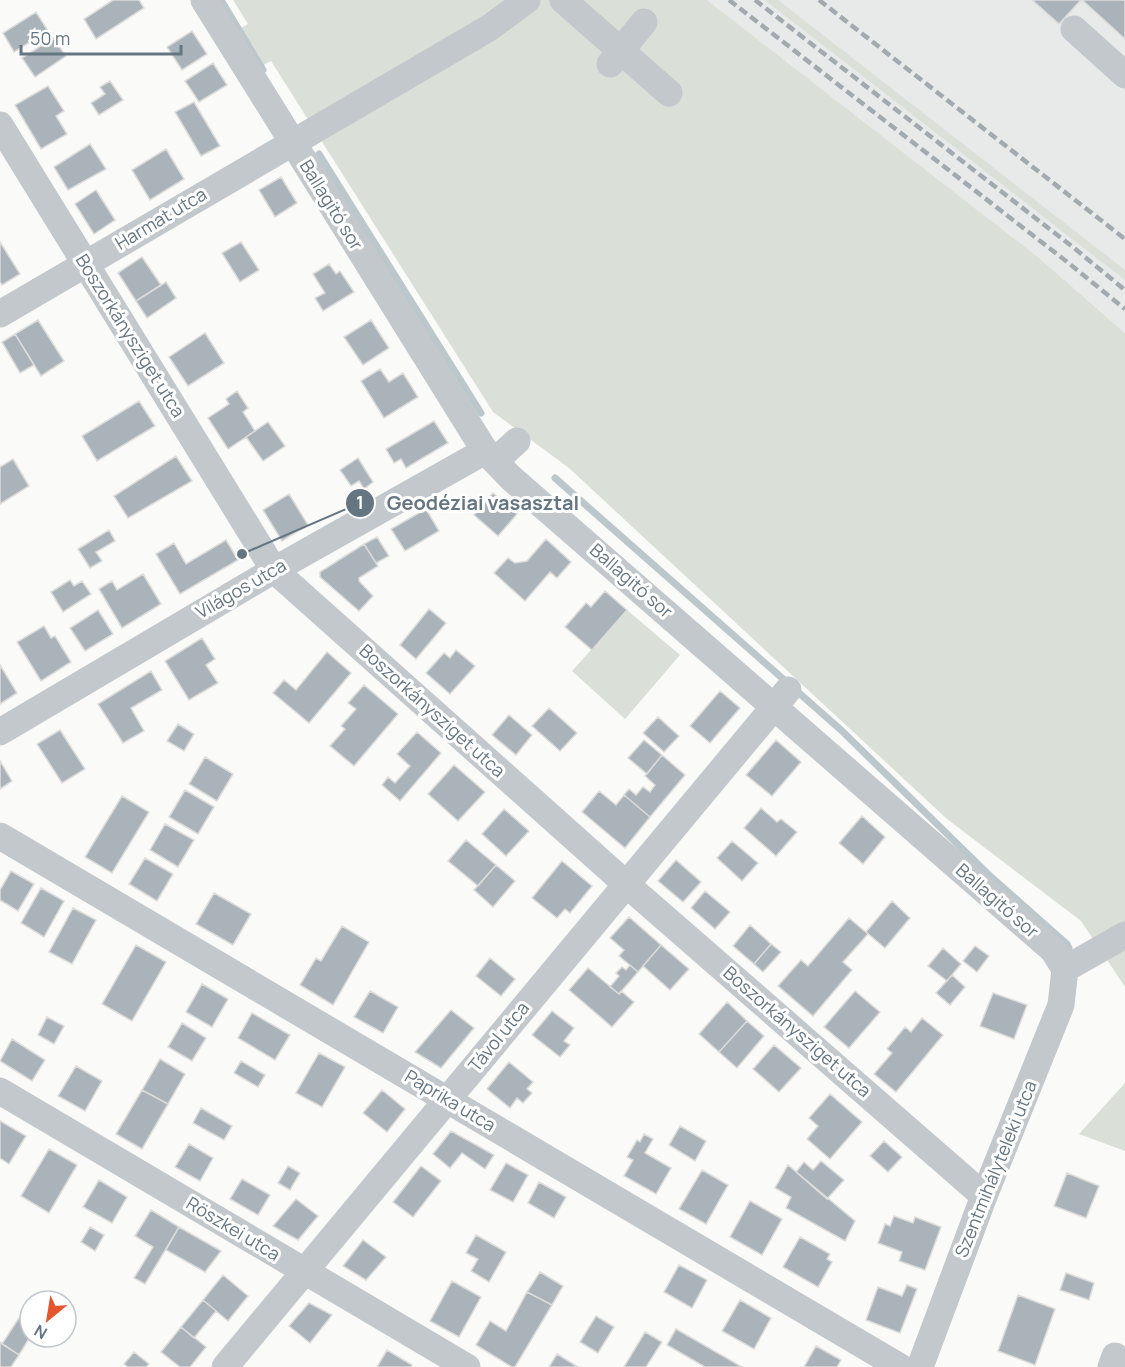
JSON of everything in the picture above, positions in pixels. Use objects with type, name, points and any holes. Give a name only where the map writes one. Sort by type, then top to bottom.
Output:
[{"type":"street","name":"Ballagitó sor","points":[[204,0],[490,456],[511,478],[646,579],[838,748],[1053,950],[1065,969]]},
{"type":"street","name":"Harmat utca","points":[[0,314],[489,28],[526,0]]},
{"type":"street","points":[[563,0],[615,58],[669,93]]},
{"type":"street","points":[[615,58],[644,22]]},
{"type":"street","points":[[1074,29],[1125,75]]},
{"type":"street","name":"Boszorkánysziget utca","points":[[0,125],[273,570],[626,884],[984,1196]]},
{"type":"street","name":"Világos utca","points":[[0,732],[273,570],[517,441]]},
{"type":"street","name":"Távol utca","points":[[225,1367],[780,698]]},
{"type":"street","name":"Paprika utca","points":[[0,836],[900,1367]]},
{"type":"street","points":[[1065,969],[1125,935]]},
{"type":"street","name":"Szentmihályteleki utca","points":[[920,1367],[984,1196],[1061,1005],[1065,969]]},
{"type":"street","name":"Röszkei utca","points":[[0,1091],[467,1367]]},
{"type":"shaded area","points":[[233,0],[707,0],[1038,257],[1125,333],[1125,987],[1081,921],[947,819],[569,468],[493,412],[271,61],[254,70],[232,33],[248,24]]},
{"type":"shaded area","points":[[707,0],[1125,0],[1125,333],[1038,257]]},
{"type":"shaded area","points":[[765,0],[778,0],[1125,270],[1125,280]]},
{"type":"shaded area","points":[[627,610],[680,655],[625,719],[572,671]]},
{"type":"shaded area","points":[[1125,1083],[1125,1151],[1079,1134]]},
{"type":"building","points":[[113,0],[139,0],[144,8],[96,39],[84,19]]},
{"type":"building","points":[[1032,0],[1081,0],[1059,24]]},
{"type":"building","points":[[1082,0],[1125,0],[1125,39]]},
{"type":"building","points":[[36,12],[48,31],[14,52],[3,33]]},
{"type":"building","points":[[192,31],[207,54],[182,70],[167,47]]},
{"type":"building","points":[[53,38],[66,56],[35,77],[22,58]]},
{"type":"building","points":[[213,63],[227,85],[199,102],[185,81]]},
{"type":"building","points":[[110,81],[123,100],[99,115],[91,103],[105,94],[100,87]]},
{"type":"building","points":[[48,86],[64,111],[56,116],[67,134],[41,149],[15,105]]},
{"type":"building","points":[[194,102],[220,146],[201,156],[175,112]]},
{"type":"building","points":[[90,144],[106,169],[68,190],[54,167]]},
{"type":"building","points":[[166,149],[184,179],[150,200],[132,170]]},
{"type":"building","points":[[281,177],[297,203],[275,217],[259,190]]},
{"type":"building","points":[[96,190],[115,220],[94,234],[75,204]]},
{"type":"building","points":[[0,242],[20,274],[2,285],[0,282]]},
{"type":"building","points":[[241,242],[259,270],[240,282],[222,253]]},
{"type":"building","points":[[142,257],[161,285],[136,301],[118,273]]},
{"type":"building","points":[[329,264],[336,274],[340,271],[354,292],[323,311],[315,298],[325,293],[313,274]]},
{"type":"building","points":[[166,282],[176,298],[147,318],[136,301]]},
{"type":"building","points":[[38,320],[64,361],[41,376],[15,334]]},
{"type":"building","points":[[371,320],[389,348],[363,365],[344,337]]},
{"type":"building","points":[[205,333],[224,363],[188,386],[169,357]]},
{"type":"building","points":[[15,334],[34,365],[20,373],[2,342]]},
{"type":"building","points":[[380,369],[389,382],[403,373],[418,397],[384,418],[361,381]]},
{"type":"building","points":[[237,391],[248,408],[243,412],[255,431],[228,449],[208,418],[229,404],[226,399]]},
{"type":"building","points":[[139,401],[155,426],[97,461],[82,436]]},
{"type":"building","points":[[434,421],[448,443],[406,468],[401,459],[394,463],[386,449]]},
{"type":"building","points":[[268,422],[285,446],[263,461],[246,437]]},
{"type":"building","points":[[176,456],[192,481],[128,518],[114,496]]},
{"type":"building","points":[[358,458],[373,482],[364,489],[359,481],[351,486],[340,470]]},
{"type":"building","points":[[13,459],[29,486],[0,504],[0,467]]},
{"type":"building","points":[[493,493],[517,514],[498,536],[474,515]]},
{"type":"building","points":[[289,494],[308,525],[282,541],[263,510]]},
{"type":"building","points":[[426,509],[439,531],[405,551],[391,529]]},
{"type":"building","points":[[109,530],[115,541],[96,552],[102,561],[90,568],[78,549]]},
{"type":"building","points":[[377,537],[389,556],[376,563],[364,544]]},
{"type":"building","points":[[546,539],[571,562],[557,578],[550,572],[525,601],[494,573],[508,558],[515,563],[527,561]]},
{"type":"building","points":[[226,540],[238,560],[180,594],[156,554],[174,543],[186,564]]},
{"type":"building","points":[[364,544],[378,566],[359,578],[359,581],[373,596],[359,611],[320,577],[320,572]]},
{"type":"building","points":[[143,574],[161,604],[122,628],[99,589],[112,581],[117,590]]},
{"type":"building","points":[[70,580],[74,586],[82,581],[91,594],[63,612],[51,592]]},
{"type":"building","points":[[605,591],[627,610],[592,650],[565,627],[586,603],[591,607]]},
{"type":"building","points":[[429,609],[446,623],[416,659],[400,645]]},
{"type":"building","points":[[98,610],[113,634],[85,651],[70,628]]},
{"type":"building","points":[[44,626],[51,638],[55,636],[71,662],[41,681],[17,642]]},
{"type":"building","points":[[202,638],[215,659],[206,665],[218,683],[189,700],[165,661]]},
{"type":"building","points":[[456,650],[475,666],[450,694],[426,673],[444,653],[450,658]]},
{"type":"building","points":[[327,652],[351,673],[309,723],[273,693],[284,680],[296,690]]},
{"type":"building","points":[[0,665],[17,693],[0,704]]},
{"type":"building","points":[[151,671],[162,690],[131,708],[144,731],[123,743],[98,704]]},
{"type":"building","points":[[364,685],[398,714],[354,766],[330,746],[345,729],[341,726],[356,709],[348,703]]},
{"type":"building","points":[[720,691],[740,708],[710,743],[690,726]]},
{"type":"building","points":[[549,708],[577,733],[560,751],[532,726]]},
{"type":"building","points":[[509,715],[532,735],[516,755],[492,735]]},
{"type":"building","points":[[658,717],[679,736],[664,752],[643,733]]},
{"type":"building","points":[[178,724],[194,734],[184,751],[167,741]]},
{"type":"building","points":[[60,730],[85,769],[62,783],[37,744]]},
{"type":"building","points":[[417,732],[441,753],[400,801],[382,785],[388,777],[395,783],[410,766],[397,754]]},
{"type":"building","points":[[644,740],[662,755],[647,774],[628,758]]},
{"type":"building","points":[[776,740],[801,762],[772,796],[746,775]]},
{"type":"building","points":[[662,755],[685,775],[650,817],[624,795],[629,789],[636,795],[643,787],[650,792],[655,785],[645,776]]},
{"type":"building","points":[[205,757],[233,774],[217,801],[189,784]]},
{"type":"building","points":[[0,761],[12,781],[0,789]]},
{"type":"building","points":[[454,765],[485,792],[458,821],[428,794]]},
{"type":"building","points":[[185,790],[214,807],[198,834],[169,817]]},
{"type":"building","points":[[599,791],[616,805],[624,795],[650,817],[625,848],[582,812]]},
{"type":"building","points":[[122,796],[149,812],[112,873],[85,857]]},
{"type":"building","points":[[761,808],[777,822],[781,819],[797,832],[776,856],[744,828]]},
{"type":"building","points":[[504,809],[529,831],[506,856],[482,834]]},
{"type":"building","points":[[862,816],[885,837],[863,864],[839,843]]},
{"type":"building","points":[[165,824],[194,840],[178,867],[150,850]]},
{"type":"building","points":[[466,840],[496,865],[478,886],[448,861]]},
{"type":"building","points":[[732,841],[758,863],[742,881],[717,858]]},
{"type":"building","points":[[145,858],[173,874],[157,901],[129,884]]},
{"type":"building","points":[[676,860],[701,882],[683,902],[658,881]]},
{"type":"building","points":[[562,861],[592,886],[570,913],[565,909],[557,918],[532,898]]},
{"type":"building","points":[[496,865],[515,881],[493,907],[474,890]]},
{"type":"building","points":[[11,871],[34,884],[18,911],[0,900],[0,890]]},
{"type":"building","points":[[41,888],[64,901],[44,937],[21,923]]},
{"type":"building","points":[[705,891],[730,912],[715,929],[691,908]]},
{"type":"building","points":[[214,893],[251,914],[233,945],[196,924]]},
{"type":"building","points":[[892,901],[910,918],[885,948],[866,932]]},
{"type":"building","points":[[73,908],[96,920],[72,964],[49,952]]},
{"type":"building","points":[[629,917],[661,945],[638,972],[619,956],[624,950],[610,938]]},
{"type":"building","points":[[849,918],[868,934],[843,962],[852,970],[813,1016],[778,986],[801,960],[808,966]]},
{"type":"building","points":[[750,925],[771,944],[754,964],[733,946]]},
{"type":"building","points":[[342,926],[369,942],[333,1005],[300,985],[316,958],[321,961]]},
{"type":"building","points":[[771,944],[781,952],[763,972],[754,964]]},
{"type":"building","points":[[136,945],[166,962],[132,1021],[102,1004]]},
{"type":"building","points":[[661,945],[689,969],[670,990],[643,966]]},
{"type":"building","points":[[975,946],[989,956],[977,972],[963,961]]},
{"type":"building","points":[[943,948],[961,964],[947,981],[928,966]]},
{"type":"building","points":[[490,958],[515,979],[501,996],[476,976]]},
{"type":"building","points":[[630,965],[638,972],[619,994],[610,987],[619,976],[616,973],[622,967],[626,970]]},
{"type":"building","points":[[588,968],[619,994],[621,991],[634,1002],[612,1027],[569,990]]},
{"type":"building","points":[[952,975],[965,987],[950,1005],[936,993]]},
{"type":"building","points":[[202,984],[228,999],[212,1027],[186,1012]]},
{"type":"building","points":[[370,991],[398,1007],[383,1033],[354,1017]]},
{"type":"building","points":[[855,991],[880,1012],[849,1048],[824,1027]]},
{"type":"building","points":[[993,993],[1027,1005],[1014,1039],[980,1026]]},
{"type":"building","points":[[727,1002],[747,1021],[719,1052],[699,1034]]},
{"type":"building","points":[[451,1010],[474,1028],[441,1068],[415,1052]]},
{"type":"building","points":[[552,1011],[574,1028],[564,1041],[570,1045],[560,1057],[532,1035]]},
{"type":"building","points":[[252,1013],[290,1035],[275,1060],[238,1038]]},
{"type":"building","points":[[47,1017],[64,1026],[54,1044],[38,1035]]},
{"type":"building","points":[[922,1018],[943,1035],[896,1092],[874,1074],[892,1053],[887,1049],[905,1027],[911,1032]]},
{"type":"building","points":[[747,1021],[764,1036],[737,1068],[719,1052]]},
{"type":"building","points":[[182,1023],[206,1038],[192,1061],[168,1047]]},
{"type":"building","points":[[12,1039],[45,1060],[32,1081],[0,1061]]},
{"type":"building","points":[[774,1045],[801,1068],[779,1092],[753,1069]]},
{"type":"building","points":[[319,1053],[345,1067],[322,1107],[296,1093]]},
{"type":"building","points":[[160,1059],[185,1074],[168,1104],[142,1090]]},
{"type":"building","points":[[241,1061],[265,1075],[258,1087],[234,1073]]},
{"type":"building","points":[[509,1062],[533,1082],[527,1089],[532,1093],[523,1103],[517,1098],[510,1108],[487,1089]]},
{"type":"building","points":[[76,1066],[102,1081],[85,1111],[58,1096]]},
{"type":"building","points":[[142,1090],[168,1104],[142,1149],[116,1134]]},
{"type":"building","points":[[382,1090],[405,1109],[387,1132],[363,1113]]},
{"type":"building","points":[[830,1094],[862,1122],[830,1159],[807,1139],[818,1126],[809,1118]]},
{"type":"building","points":[[201,1108],[232,1126],[224,1140],[193,1123]]},
{"type":"building","points":[[0,1121],[26,1136],[9,1164],[0,1158]]},
{"type":"building","points":[[680,1126],[706,1141],[695,1161],[669,1145]]},
{"type":"building","points":[[451,1131],[494,1155],[485,1169],[462,1153],[450,1168],[433,1154]]},
{"type":"building","points":[[644,1134],[653,1139],[645,1153],[671,1168],[656,1194],[624,1176],[633,1160],[627,1157],[637,1140],[640,1142]]},
{"type":"building","points":[[884,1141],[902,1157],[888,1172],[870,1156]]},
{"type":"building","points":[[189,1144],[213,1158],[200,1181],[175,1167]]},
{"type":"building","points":[[49,1149],[77,1165],[49,1213],[21,1196]]},
{"type":"building","points":[[821,1161],[844,1180],[827,1199],[796,1172],[804,1162],[813,1170]]},
{"type":"building","points":[[506,1163],[528,1175],[513,1202],[490,1190]]},
{"type":"building","points":[[788,1165],[855,1221],[845,1241],[786,1208],[791,1197],[775,1188]]},
{"type":"building","points":[[288,1166],[300,1173],[290,1190],[278,1183]]},
{"type":"building","points":[[421,1166],[441,1181],[413,1217],[393,1202]]},
{"type":"building","points":[[702,1170],[728,1185],[706,1224],[679,1209]]},
{"type":"building","points":[[1067,1173],[1099,1186],[1086,1218],[1054,1206]]},
{"type":"building","points":[[242,1179],[270,1195],[258,1215],[230,1199]]},
{"type":"building","points":[[99,1180],[127,1197],[112,1223],[83,1207]]},
{"type":"building","points":[[539,1182],[566,1197],[554,1218],[528,1203]]},
{"type":"building","points":[[296,1199],[318,1216],[298,1240],[273,1226]]},
{"type":"building","points":[[750,1201],[782,1219],[762,1255],[730,1237]]},
{"type":"building","points":[[151,1210],[179,1227],[145,1284],[134,1278],[153,1247],[135,1236]]},
{"type":"building","points":[[894,1216],[913,1223],[915,1217],[941,1227],[925,1270],[899,1261],[902,1252],[878,1243],[885,1224],[890,1226]]},
{"type":"building","points":[[90,1227],[104,1235],[95,1251],[81,1242]]},
{"type":"building","points":[[179,1227],[221,1251],[205,1272],[166,1250]]},
{"type":"building","points":[[476,1235],[506,1252],[489,1282],[471,1271],[478,1259],[466,1253]]},
{"type":"building","points":[[800,1237],[830,1254],[827,1259],[832,1262],[818,1287],[783,1267]]},
{"type":"building","points":[[363,1240],[386,1257],[366,1280],[343,1266]]},
{"type":"building","points":[[679,1265],[707,1280],[692,1308],[664,1292]]},
{"type":"building","points":[[540,1272],[563,1286],[552,1305],[527,1292]]},
{"type":"building","points":[[1066,1273],[1094,1283],[1089,1300],[1060,1290]]},
{"type":"building","points":[[223,1275],[248,1296],[228,1321],[203,1300]]},
{"type":"building","points":[[452,1281],[481,1297],[459,1337],[430,1321]]},
{"type":"building","points":[[907,1285],[917,1289],[900,1333],[866,1320],[878,1287],[902,1296]]},
{"type":"building","points":[[527,1292],[552,1305],[515,1367],[512,1367],[476,1345],[490,1321],[506,1331]]},
{"type":"building","points":[[1018,1295],[1055,1309],[1035,1365],[998,1351]]},
{"type":"building","points":[[203,1300],[216,1311],[194,1338],[181,1327]]},
{"type":"building","points":[[740,1300],[771,1318],[754,1349],[722,1331]]},
{"type":"building","points":[[309,1303],[332,1315],[310,1343],[289,1326]]},
{"type":"building","points":[[596,1316],[614,1327],[598,1353],[580,1342]]},
{"type":"building","points":[[18,1319],[18,1349],[23,1349],[19,1355],[2,1344]]},
{"type":"building","points":[[181,1327],[206,1347],[190,1367],[180,1367],[161,1352]]},
{"type":"building","points":[[676,1329],[742,1367],[705,1367],[667,1345]]},
{"type":"building","points":[[645,1332],[662,1342],[646,1367],[624,1367]]},
{"type":"building","points":[[0,1342],[19,1355],[11,1367],[0,1367]]},
{"type":"building","points":[[816,1346],[841,1360],[837,1367],[804,1367]]},
{"type":"building","points":[[387,1350],[412,1365],[411,1367],[377,1367]]},
{"type":"building","points":[[134,1352],[149,1364],[146,1367],[128,1367],[124,1364]]},
{"type":"building","points":[[557,1354],[578,1367],[549,1367]]},
{"type":"waterway","points":[[221,0],[263,70]]},
{"type":"waterway","points":[[319,154],[481,413]]},
{"type":"waterway","points":[[555,478],[841,730],[988,874],[1069,948]]},
{"type":"railway","points":[[729,0],[1125,309]]},
{"type":"railway","points":[[755,0],[1125,290]]},
{"type":"railway","points":[[819,0],[1125,239]]},
{"type":"place","name":"Geodéziai vasasztal","points":[[242,554]]}]
